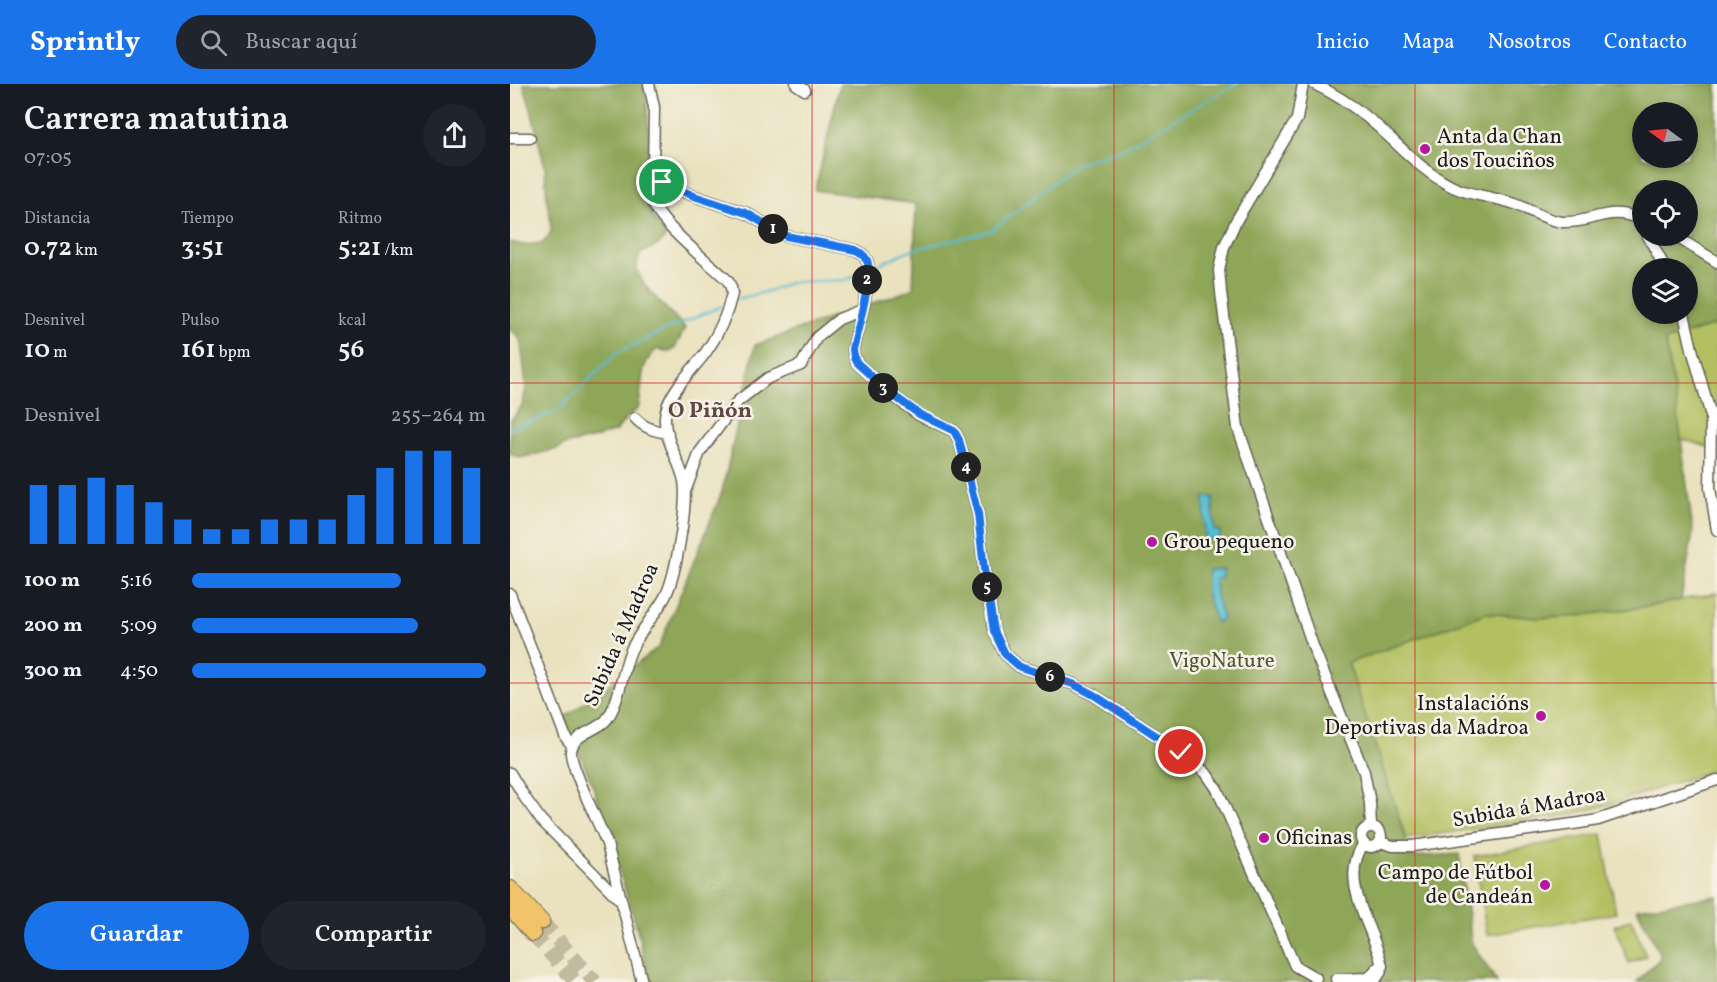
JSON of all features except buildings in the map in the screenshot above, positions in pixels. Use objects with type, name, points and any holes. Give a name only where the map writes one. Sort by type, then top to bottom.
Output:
[{"type":"highway","points":[[510,888],[537,928],[510,908]]},
{"type":"street","points":[[649,84],[654,107],[654,185],[662,182],[694,196],[746,213],[786,236],[856,250],[864,254],[868,264],[867,287],[853,349],[854,357],[857,363],[890,393],[919,414],[954,431],[959,440],[978,514],[994,631],[1005,654],[1020,667],[1073,684],[1094,695],[1181,752],[1206,773],[1221,798],[1295,966],[1314,981],[1324,974],[1336,980],[1369,978],[1374,973],[1380,958]]},
{"type":"street","points":[[1303,84],[1297,119],[1236,221],[1224,247],[1220,270],[1221,292],[1238,428],[1314,649],[1364,772],[1370,803],[1371,827]]},
{"type":"street","points":[[1314,84],[1355,108],[1410,157],[1454,187],[1514,204],[1560,222],[1611,213],[1632,217]]},
{"type":"street","points":[[510,138],[530,138]]},
{"type":"street","name":"Subida á Madroa","points":[[572,745],[606,721],[615,701],[631,650],[665,597],[674,572],[681,532],[684,480],[666,427],[665,413],[671,398],[707,351],[718,332],[730,305],[732,294],[732,288],[715,267],[671,230],[656,209],[651,197],[654,185]]},
{"type":"street","points":[[1691,246],[1717,262]]},
{"type":"street","name":"Subida á Madroa","points":[[684,492],[700,452],[738,401],[768,378],[801,365],[817,337],[839,319],[862,310]]},
{"type":"street","points":[[1686,324],[1711,416],[1714,440],[1710,488],[1717,530]]},
{"type":"street","points":[[635,418],[650,429],[668,433]]},
{"type":"street","points":[[510,594],[566,738],[572,745],[573,764],[604,835],[642,982]]},
{"type":"street","points":[[510,773],[541,820],[620,901]]},
{"type":"street","name":"Subida á Madroa","points":[[1364,843],[1371,846],[1380,842],[1393,846],[1412,846],[1598,820],[1717,780]]},
{"type":"street","points":[[1374,982],[1382,966],[1357,896],[1354,880],[1358,852],[1364,843],[1362,833],[1367,828],[1374,827],[1380,831],[1380,842]]},
{"type":"green space","points":[[523,84],[643,84],[649,135],[644,177],[645,188],[650,212],[666,237],[658,245],[640,254],[637,268],[650,291],[685,328],[675,348],[670,352],[658,349],[651,355],[642,376],[638,409],[628,416],[616,431],[520,458],[510,454],[510,421],[522,406],[526,389],[520,340],[510,330],[510,242],[523,245],[543,243],[551,232],[545,168]]},
{"type":"green space","name":"VigoNature","points":[[840,84],[1717,84],[1717,324],[1665,341],[1676,400],[1693,532],[1681,600],[1569,617],[1538,618],[1486,613],[1348,663],[1406,839],[1409,857],[1459,854],[1472,944],[1497,982],[649,982],[637,928],[593,786],[564,718],[659,647],[722,492],[755,345],[913,289],[916,204],[815,190]]},
{"type":"green space","points":[[1717,324],[1717,446],[1711,448],[1681,439],[1665,341]]},
{"type":"green space","name":"Instalacións Deportivas da Madroa","points":[[1717,593],[1717,769],[1611,804],[1568,815],[1406,839],[1348,663],[1486,613],[1538,618],[1569,617],[1644,607]]},
{"type":"green space","name":"Campo de Fútbol de Candeán","points":[[1602,834],[1616,913],[1487,935],[1474,856]]},
{"type":"green space","points":[[1717,896],[1717,982],[1637,982],[1661,957],[1637,908]]},
{"type":"green space","points":[[1631,919],[1646,956],[1629,963],[1614,926]]},
{"type":"water","points":[[1204,497],[1213,497],[1214,530],[1220,531],[1220,539],[1205,539]]},
{"type":"water","points":[[1220,568],[1220,578],[1215,578],[1216,595],[1223,618],[1216,623],[1206,593],[1206,569]]},
{"type":"waterway","points":[[875,266],[910,250],[991,231],[1077,163],[1124,148],[1236,84]]},
{"type":"waterway","points":[[738,299],[792,282],[846,280],[861,273]]},
{"type":"waterway","points":[[510,429],[557,411],[618,352],[722,306]]},
{"type":"tunnel","points":[[542,922],[595,982]]},
{"type":"tunnel","points":[[533,934],[576,982]]},
{"type":"place","name":"Anta da Chan dos Touciños","points":[[1425,149]]},
{"type":"place","name":"Grou pequeno","points":[[1152,542]]},
{"type":"place","name":"Instalacións Deportivas da Madroa","points":[[1541,716]]},
{"type":"place","name":"Oficinas","points":[[1264,838]]},
{"type":"place","name":"Campo de Fútbol de Candeán","points":[[1545,885]]},
{"type":"district","name":"O Piñón","points":[[710,411]]},
{"type":"route","points":[[662,182],[694,196],[746,213],[786,236],[856,250],[864,254],[868,264],[867,287],[853,349],[854,357],[857,363],[890,393],[919,414],[954,431],[959,440],[978,514],[994,631],[1005,654],[1020,667],[1073,684],[1094,695],[1181,752]]}]
